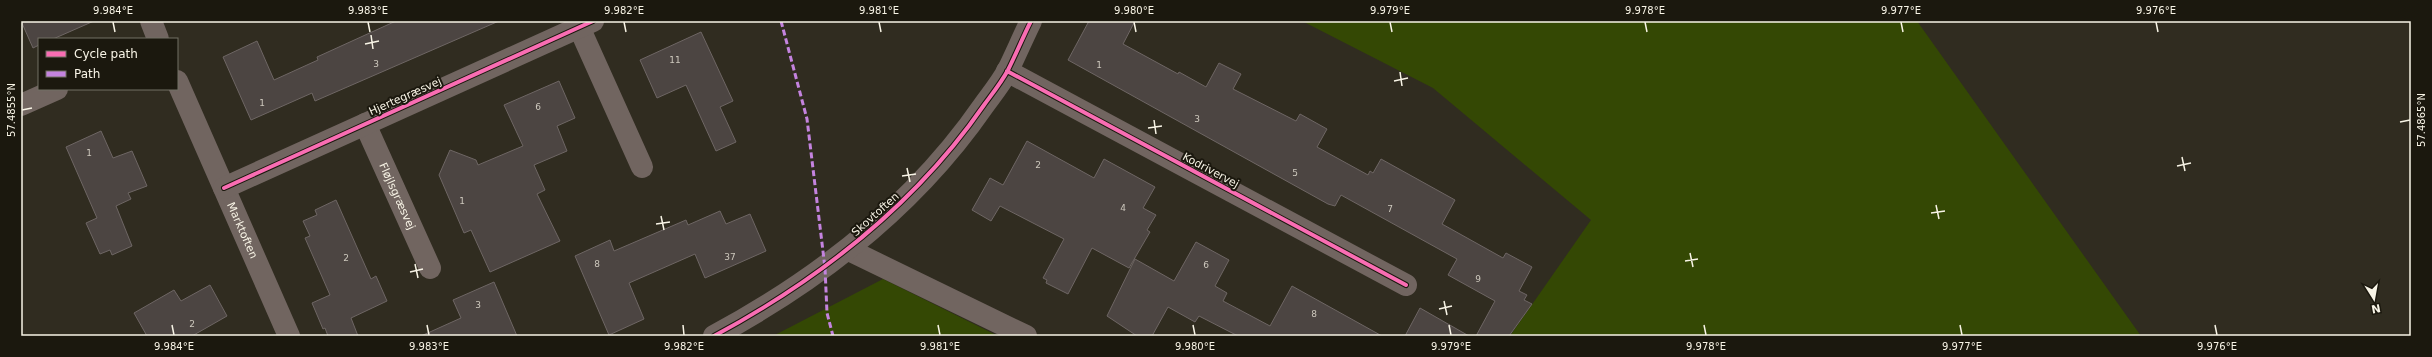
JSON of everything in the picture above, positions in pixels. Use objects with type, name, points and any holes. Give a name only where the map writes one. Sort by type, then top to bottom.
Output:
[{"type":"street","points":[[150,21],[158,38]]},
{"type":"street","name":"Skovtoften","points":[[714,336],[763,310],[849,250],[919,186],[964,134],[1007,71],[1031,21]]},
{"type":"street","name":"Hjertegræsvej","points":[[224,188],[586,24],[642,167]]},
{"type":"street","name":"Kodrivervej","points":[[1007,71],[1406,285]]},
{"type":"street","name":"Marktoften","points":[[178,83],[289,336]]},
{"type":"street","points":[[21,105],[55,90]]},
{"type":"street","name":"Fløjlsgræsvej","points":[[365,124],[430,268]]},
{"type":"street","name":"Skovtoften","points":[[849,250],[1026,336]]},
{"type":"green space","points":[[1302,21],[1917,21],[2141,336],[1510,336],[1591,220],[1433,88]]},
{"type":"green space","points":[[883,279],[998,336],[773,336]]},
{"type":"building","points":[[21,21],[94,21],[55,38],[38,38],[38,46],[33,48]]},
{"type":"building","points":[[396,21],[499,21],[315,101],[312,93],[251,120],[223,57],[257,41],[274,80],[318,60],[317,57]]},
{"type":"building","points":[[1089,21],[1135,21],[1123,44],[1178,74],[1179,72],[1206,87],[1219,63],[1241,74],[1233,89],[1296,121],[1300,114],[1327,129],[1317,147],[1368,175],[1370,171],[1373,173],[1381,159],[1455,200],[1442,224],[1503,258],[1506,253],[1532,267],[1519,291],[1527,295],[1524,300],[1532,304],[1509,336],[1476,336],[1495,301],[1448,275],[1457,259],[1341,195],[1335,206],[1328,204],[1068,60]]},
{"type":"building","points":[[701,32],[733,101],[720,107],[736,142],[716,151],[686,85],[657,98],[640,60]]},
{"type":"building","points":[[559,81],[575,118],[557,126],[567,151],[534,165],[545,190],[537,194],[560,241],[490,272],[471,230],[464,233],[439,175],[450,150],[476,160],[478,165],[523,146],[504,105]]},
{"type":"building","points":[[101,131],[113,158],[132,151],[147,186],[128,193],[131,199],[116,206],[132,246],[112,255],[110,250],[100,254],[86,223],[97,218],[66,147]]},
{"type":"building","points":[[1027,141],[1094,178],[1104,159],[1155,187],[1143,208],[1156,215],[1147,230],[1150,232],[1129,268],[1092,248],[1068,294],[1046,283],[1047,280],[1043,278],[1064,239],[1000,206],[991,221],[972,210],[990,178],[1003,185]]},
{"type":"building","points":[[336,200],[371,279],[376,276],[387,301],[351,318],[358,336],[328,336],[325,328],[323,329],[312,303],[330,295],[305,238],[310,236],[303,221],[317,215],[315,210]]},
{"type":"building","points":[[720,211],[726,224],[750,214],[766,251],[705,278],[695,254],[629,283],[644,319],[609,335],[575,256],[610,240],[614,251],[686,220],[688,225]]},
{"type":"building","points":[[1196,242],[1229,260],[1215,286],[1227,293],[1223,301],[1270,326],[1292,286],[1382,336],[1238,336],[1199,316],[1195,322],[1168,307],[1152,336],[1137,336],[1107,316],[1135,259],[1174,281]]},
{"type":"building","points":[[494,282],[517,336],[421,336],[461,318],[453,300]]},
{"type":"building","points":[[210,285],[227,316],[192,336],[147,336],[134,313],[174,290],[181,301]]},
{"type":"building","points":[[1420,308],[1469,336],[1405,336]]},
{"type":"marked path","points":[[781,21],[807,119],[825,268],[827,313],[833,336]]},
{"type":"cycle path","points":[[224,188],[593,21]]},
{"type":"cycle path","points":[[714,336],[753,314],[828,264],[863,237],[896,207],[928,175],[957,141],[996,88],[1008,70],[1031,21]]},
{"type":"cycle path","points":[[1007,71],[1406,285]]}]
